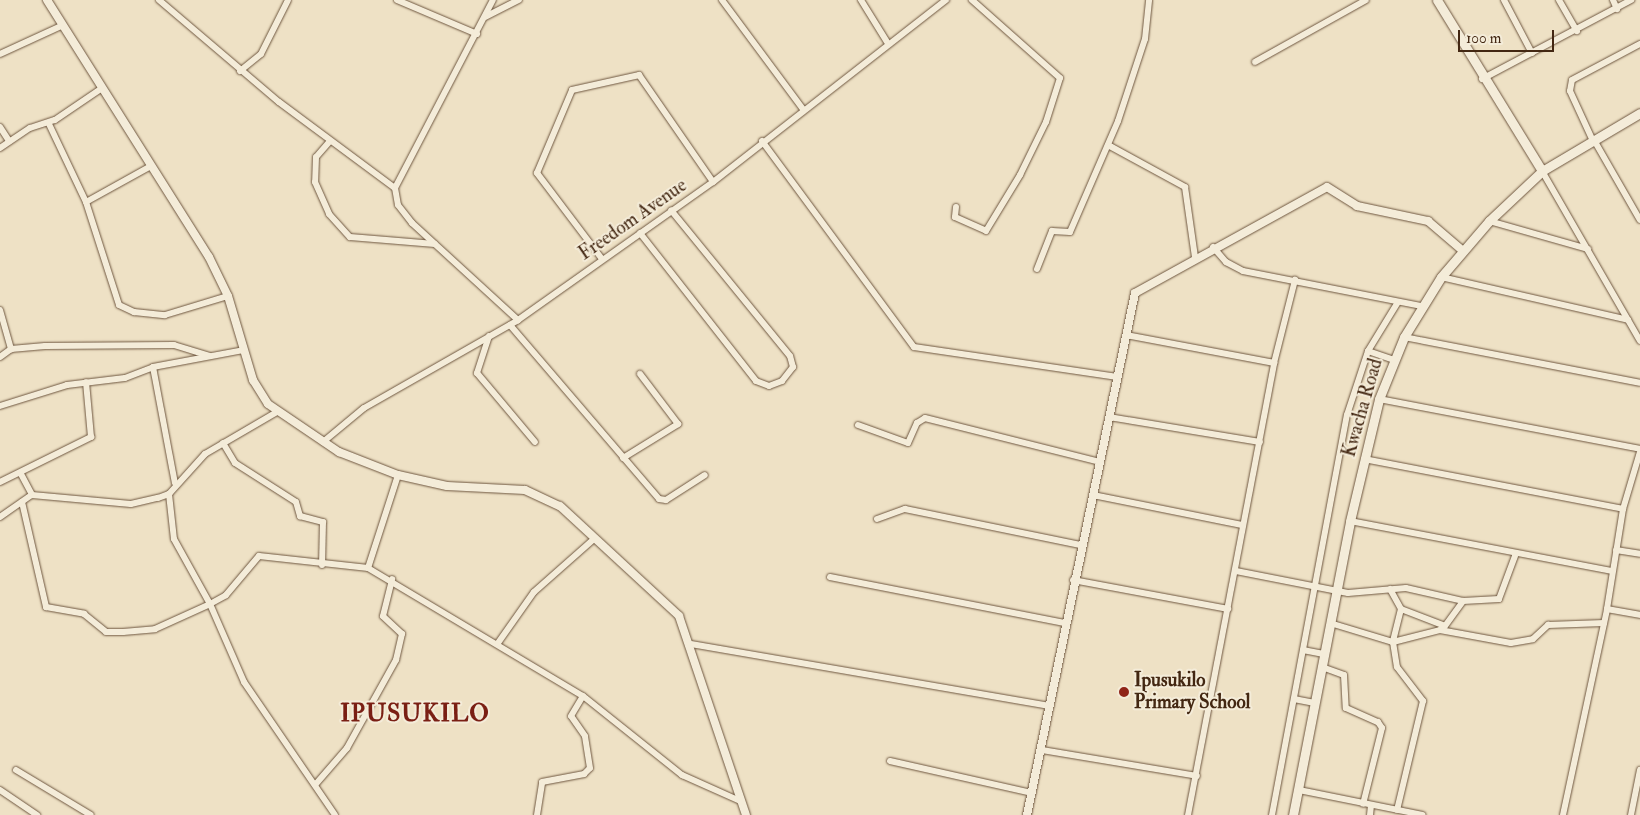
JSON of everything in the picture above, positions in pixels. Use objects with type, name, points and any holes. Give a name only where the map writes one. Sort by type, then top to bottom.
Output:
[{"type":"main road","points":[[1438,0],[1482,79],[1542,171]]},
{"type":"main road","name":"Kwacha Road","points":[[1293,815],[1350,521],[1364,459],[1379,399],[1404,337],[1421,306],[1441,277],[1489,220],[1542,171],[1640,113]]},
{"type":"street","points":[[47,0],[209,257],[228,296],[256,386],[277,412],[323,442],[398,475],[447,486],[543,494],[671,607],[691,644],[746,815]]},
{"type":"street","points":[[159,0],[240,71],[330,141],[396,188],[404,214],[518,320]]},
{"type":"street","points":[[240,71],[260,54],[288,0]]},
{"type":"street","points":[[397,0],[433,19],[477,34]]},
{"type":"street","points":[[396,188],[493,0]]},
{"type":"street","points":[[485,17],[519,0]]},
{"type":"street","points":[[722,0],[803,109]]},
{"type":"street","points":[[861,0],[887,42]]},
{"type":"street","name":"Freedom Avenue","points":[[323,442],[364,408],[518,320],[713,182],[887,42],[946,0]]},
{"type":"street","points":[[956,207],[956,217],[986,231],[1020,175],[1046,122],[1060,78],[972,0]]},
{"type":"street","points":[[1037,269],[1052,231],[1070,232],[1108,145],[1140,59],[1149,0]]},
{"type":"street","points":[[1255,62],[1366,0]]},
{"type":"street","points":[[1504,0],[1532,54]]},
{"type":"street","points":[[1559,0],[1577,31]]},
{"type":"street","points":[[1612,0],[1617,8]]},
{"type":"street","points":[[1482,79],[1577,31],[1632,0]]},
{"type":"street","points":[[0,54],[63,25]]},
{"type":"street","points":[[1640,44],[1572,80],[1570,91],[1594,140],[1640,220]]},
{"type":"street","points":[[602,259],[537,173],[572,90],[639,75],[713,182]]},
{"type":"street","points":[[0,148],[35,125],[48,124],[102,88]]},
{"type":"street","points":[[48,124],[86,202],[123,308],[171,314],[228,296]]},
{"type":"street","points":[[0,127],[9,141]]},
{"type":"street","points":[[330,141],[316,157],[315,182],[329,214],[350,237],[436,244]]},
{"type":"street","points":[[762,142],[914,347],[1116,377]]},
{"type":"street","points":[[1108,145],[1185,187],[1195,257]]},
{"type":"street","points":[[86,202],[151,166]]},
{"type":"street","points":[[1542,171],[1640,342]]},
{"type":"street","points":[[1027,815],[1042,750],[1080,545],[1093,495],[1132,302],[1140,287],[1327,187],[1357,206],[1428,222],[1462,250]]},
{"type":"street","points":[[640,233],[756,380],[769,386],[782,381],[792,367],[790,356],[671,210]]},
{"type":"street","points":[[1489,220],[1588,249]]},
{"type":"street","points":[[1213,248],[1233,268],[1421,306]]},
{"type":"street","points":[[1441,277],[1628,320]]},
{"type":"street","points":[[1188,815],[1197,776],[1236,571],[1242,525],[1260,442],[1274,363],[1295,280]]},
{"type":"street","points":[[1272,815],[1347,415],[1368,351],[1398,302]]},
{"type":"street","points":[[0,310],[12,349]]},
{"type":"street","points":[[510,324],[661,501],[705,475]]},
{"type":"street","points":[[1126,335],[1274,363]]},
{"type":"street","points":[[489,336],[477,373],[535,442]]},
{"type":"street","points":[[1404,337],[1640,383]]},
{"type":"street","points":[[1,355],[12,349],[174,345],[209,356]]},
{"type":"street","points":[[0,406],[86,382],[125,378],[153,368],[244,350]]},
{"type":"street","points":[[1368,351],[1394,360]]},
{"type":"street","points":[[153,368],[175,483]]},
{"type":"street","points":[[623,458],[678,424],[640,374]]},
{"type":"street","points":[[0,482],[21,474],[91,437],[86,382]]},
{"type":"street","points":[[1379,399],[1640,451],[1631,491],[1623,509],[1611,570],[1607,609],[1563,815]]},
{"type":"street","points":[[277,412],[223,442],[175,483],[169,494],[176,544],[210,604],[244,682],[335,815]]},
{"type":"street","points":[[1109,417],[1260,442]]},
{"type":"street","points":[[858,425],[908,443],[917,422],[925,418],[1100,462]]},
{"type":"street","points":[[223,442],[235,463],[296,502],[300,516],[323,522],[322,564]]},
{"type":"street","points":[[1364,459],[1623,509]]},
{"type":"street","points":[[21,474],[32,495]]},
{"type":"street","points":[[368,568],[398,475]]},
{"type":"street","points":[[1631,491],[1640,493]]},
{"type":"street","points":[[0,517],[32,495],[131,504],[169,494]]},
{"type":"street","points":[[1093,495],[1242,525]]},
{"type":"street","points":[[22,502],[48,608],[84,614],[106,632],[155,629],[226,595],[259,556],[368,568],[392,579],[583,696],[676,771],[740,801]]},
{"type":"street","points":[[877,520],[905,509],[1080,545]]},
{"type":"street","points":[[1350,521],[1515,556],[1611,570]]},
{"type":"street","points":[[498,643],[534,592],[594,539]]},
{"type":"street","points":[[1616,550],[1640,554]]},
{"type":"street","points":[[1236,571],[1337,592],[1390,589],[1423,590],[1464,601],[1499,600],[1515,556]]},
{"type":"street","points":[[830,577],[1065,623]]},
{"type":"street","points":[[315,785],[347,748],[396,660],[402,634],[383,616],[392,579]]},
{"type":"street","points":[[1073,580],[1228,609]]},
{"type":"street","points":[[1390,589],[1401,609],[1441,628],[1511,644],[1533,639],[1548,625],[1604,623]]},
{"type":"street","points":[[1330,623],[1393,642],[1441,628],[1464,601]]},
{"type":"street","points":[[1397,810],[1423,702],[1397,667],[1393,642],[1401,609]]},
{"type":"street","points":[[1607,609],[1640,615]]},
{"type":"street","points":[[691,644],[1050,706]]},
{"type":"street","points":[[1303,650],[1324,654]]},
{"type":"street","points":[[1322,667],[1344,675],[1346,708],[1378,722],[1382,728],[1363,804]]},
{"type":"street","points":[[537,815],[542,782],[584,774],[590,768],[585,736],[571,716],[583,696]]},
{"type":"street","points":[[1294,699],[1315,704]]},
{"type":"street","points":[[1042,750],[1197,776]]},
{"type":"street","points":[[890,761],[1032,793]]},
{"type":"street","points":[[16,770],[92,815]]},
{"type":"street","points":[[1631,815],[1640,770]]},
{"type":"street","points":[[0,790],[37,815]]},
{"type":"street","points":[[1299,790],[1423,815]]},
{"type":"street","points":[[1370,815],[1371,805]]},
{"type":"place","name":"Ipusukilo Primary School","points":[[1124,692]]},
{"type":"district","name":"IPUSUKILO","points":[[415,714]]}]
